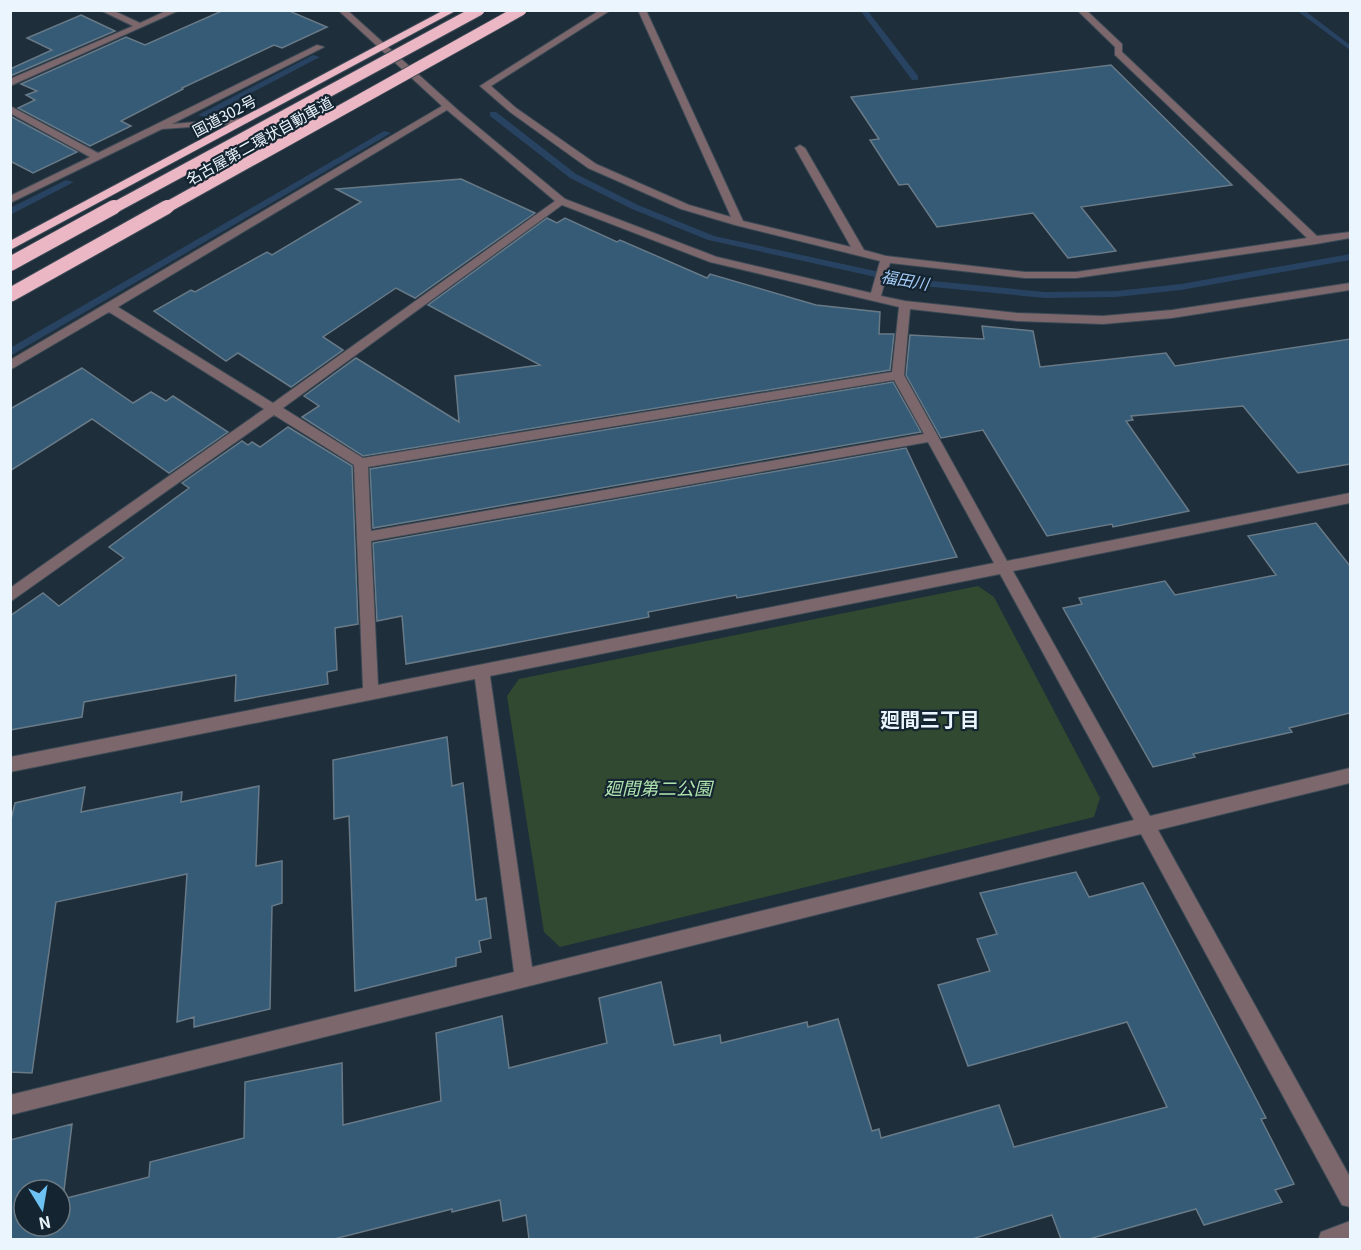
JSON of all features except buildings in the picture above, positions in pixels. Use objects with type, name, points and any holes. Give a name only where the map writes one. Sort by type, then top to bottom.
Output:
[{"type":"highway","name":"国道302号","points":[[10,246],[452,10]]},
{"type":"highway","name":"名古屋第二環状自動車道","points":[[10,264],[479,10]]},
{"type":"highway","name":"名古屋第二環状自動車道","points":[[10,295],[521,10]]},
{"type":"street","points":[[104,10],[140,26]]},
{"type":"street","points":[[10,84],[176,10]]},
{"type":"street","points":[[342,10],[448,106],[561,201],[714,261],[876,294],[905,305],[1017,317],[1103,320],[1172,314],[1350,285]]},
{"type":"street","points":[[607,10],[485,86],[513,110],[592,166],[685,207],[860,253],[885,263],[1025,275],[1076,274],[1350,235]]},
{"type":"street","points":[[642,10],[739,223]]},
{"type":"street","points":[[1082,10],[1119,46],[1118,53],[1316,241]]},
{"type":"street","points":[[10,200],[320,47]]},
{"type":"street","points":[[10,366],[448,106]]},
{"type":"street","points":[[10,109],[98,156]]},
{"type":"street","points":[[157,127],[243,121]]},
{"type":"street","points":[[800,148],[860,253]]},
{"type":"street","points":[[10,596],[273,408],[388,329],[561,201]]},
{"type":"street","points":[[876,294],[885,263]]},
{"type":"street","points":[[905,305],[898,375],[1350,1197]]},
{"type":"street","points":[[111,308],[361,463],[898,375]]},
{"type":"street","points":[[365,537],[932,437]]},
{"type":"street","points":[[361,463],[371,693]]},
{"type":"street","points":[[10,765],[1350,498]]},
{"type":"street","points":[[482,671],[524,978]]},
{"type":"street","points":[[10,1105],[1350,774]]},
{"type":"street","points":[[1329,1239],[1350,1232]]},
{"type":"green space","name":"廻間第二公園","points":[[978,586],[994,597],[1100,798],[1094,817],[560,947],[544,932],[507,696],[519,679]]},
{"type":"waterway","points":[[863,10],[915,78]]},
{"type":"waterway","points":[[1299,10],[1350,48]]},
{"type":"waterway","points":[[202,115],[316,57]]},
{"type":"waterway","name":"福田川","points":[[493,114],[573,176],[635,207],[711,238],[912,282],[1045,295],[1116,294],[1181,287],[1350,257]]},
{"type":"waterway","points":[[10,353],[387,133]]},
{"type":"waterway","points":[[10,212],[69,182]]},
{"type":"district","name":"廻間三丁目","points":[[930,718]]}]
